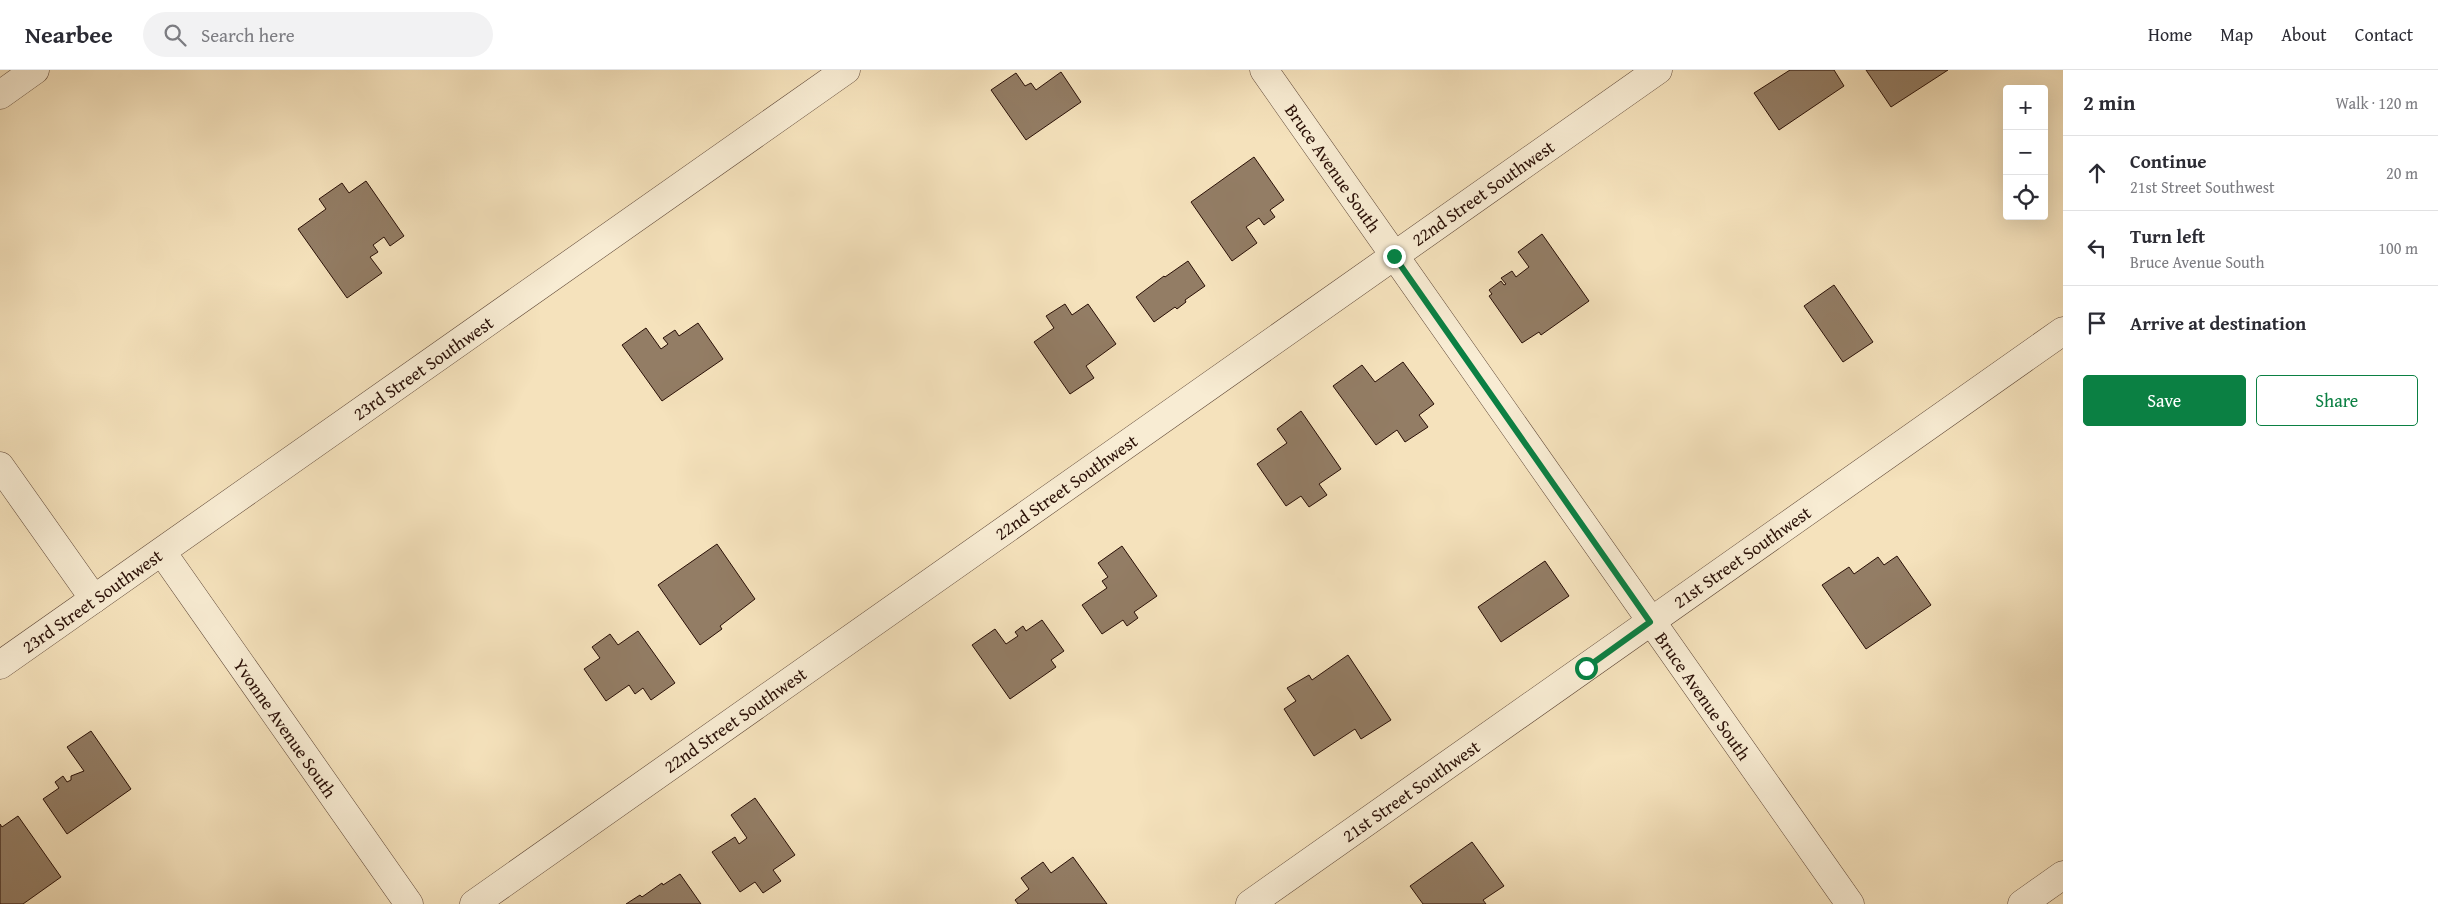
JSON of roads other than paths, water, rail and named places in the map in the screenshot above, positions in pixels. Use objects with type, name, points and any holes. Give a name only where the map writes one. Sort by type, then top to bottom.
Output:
[{"type":"street","points":[[0,94],[35,70]]},
{"type":"street","name":"23rd Street Southwest","points":[[0,665],[846,70]]},
{"type":"street","name":"Bruce Avenue South","points":[[1264,70],[1650,622],[1850,904]]},
{"type":"street","name":"22nd Street Southwest","points":[[474,904],[1658,70]]},
{"type":"street","name":"21st Street Southwest","points":[[1250,904],[2063,331]]},
{"type":"street","points":[[0,466],[94,599]]},
{"type":"street","name":"Yvonne Avenue South","points":[[162,552],[409,904]]},
{"type":"street","points":[[2022,904],[2063,875]]}]
